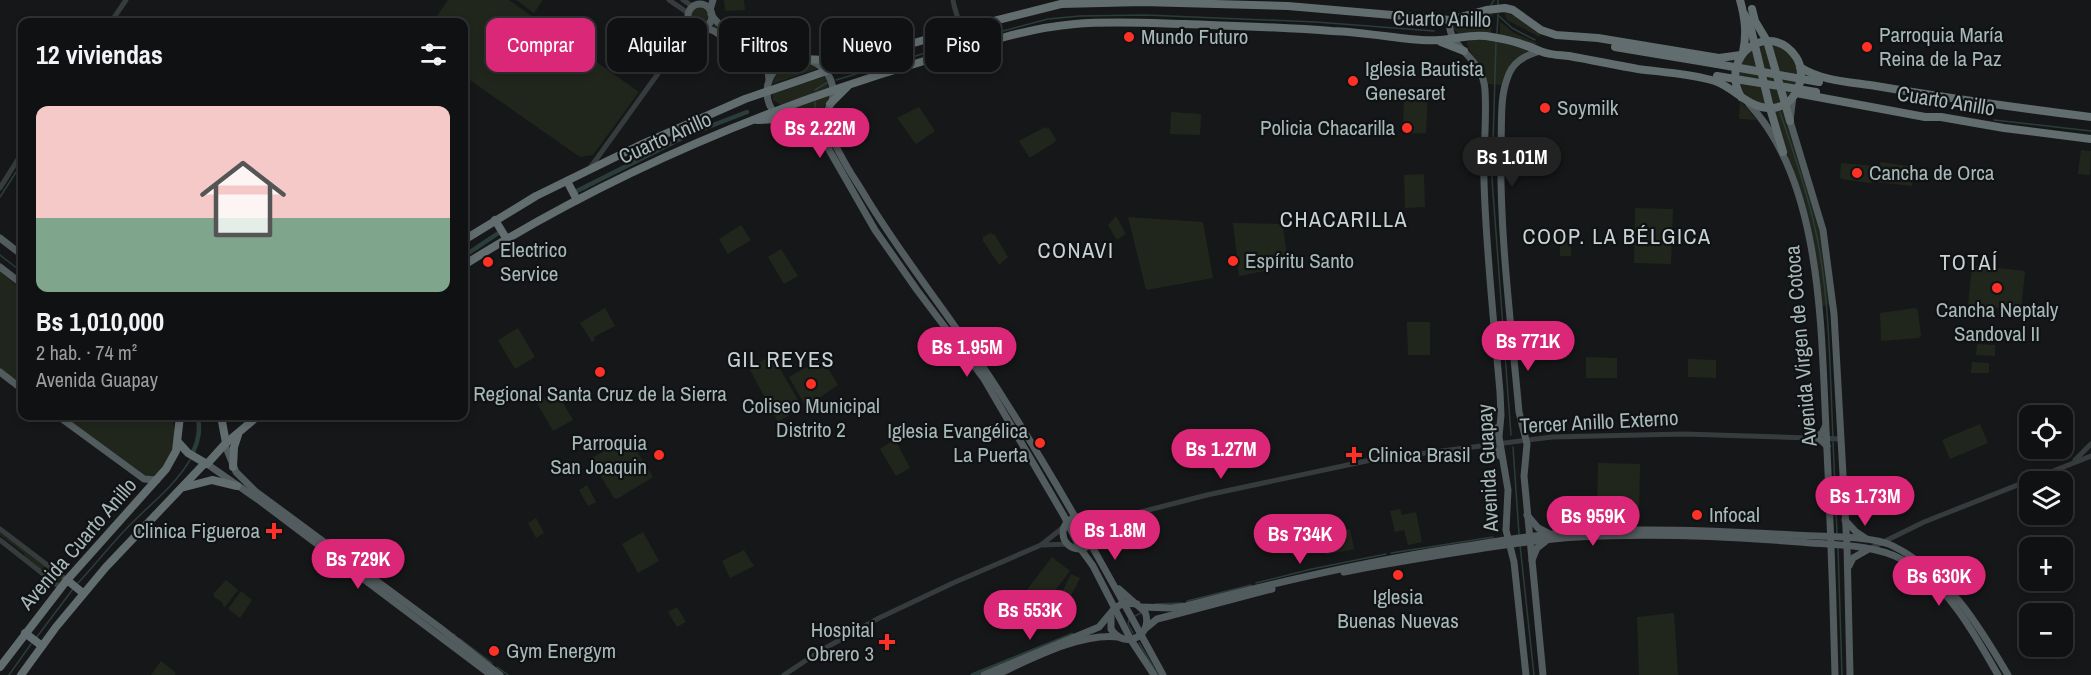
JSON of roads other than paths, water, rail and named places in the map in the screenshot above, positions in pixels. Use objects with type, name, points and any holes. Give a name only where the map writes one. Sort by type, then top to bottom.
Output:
[{"type":"highway","points":[[1715,79],[1755,106],[1770,108],[1785,105],[1794,95],[1801,80],[1800,67],[1794,55],[1740,0]]},
{"type":"highway","name":"Cuarto Anillo","points":[[1001,25],[1061,4],[1084,2],[1323,8],[1450,20],[1489,6],[1513,10],[1540,30],[1556,35],[1577,37],[1597,44],[1718,61],[1928,99],[1962,100],[2091,117]]},
{"type":"highway","points":[[1748,8],[1767,41],[1790,120]]},
{"type":"highway","points":[[1748,8],[1770,108],[1783,152]]},
{"type":"highway","points":[[1742,54],[1748,8]]},
{"type":"highway","name":"Cuarto Anillo","points":[[1001,34],[1101,23],[1296,28],[1437,41],[1480,35],[1518,42],[1540,51],[1573,57],[1598,58],[2004,128],[2091,139]]},
{"type":"highway","points":[[1437,41],[1464,51]]},
{"type":"highway","points":[[1744,99],[1737,90],[1734,75],[1736,63],[1742,54],[1755,44],[1767,41],[1781,44]]},
{"type":"highway","name":"Cuarto Anillo","points":[[468,239],[501,230],[572,191],[751,121],[773,110],[850,84],[925,54]]},
{"type":"highway","points":[[1718,61],[1742,54]]},
{"type":"highway","points":[[1715,79],[1722,76],[1726,70],[1725,63],[1718,61]]},
{"type":"highway","points":[[1800,67],[1817,78]]},
{"type":"highway","name":"Cuarto Anillo","points":[[468,262],[536,196],[572,191],[588,171],[768,87],[822,72]]},
{"type":"highway","points":[[1816,94],[1809,93],[1807,86],[1809,79],[1817,78]]},
{"type":"highway","points":[[830,106],[850,84]]},
{"type":"highway","points":[[1794,95],[1816,94]]},
{"type":"highway","points":[[751,121],[782,119]]},
{"type":"highway","points":[[178,420],[178,442],[191,455],[206,464]]},
{"type":"highway","points":[[222,420],[225,444]]},
{"type":"highway","points":[[225,444],[253,420]]},
{"type":"highway","points":[[235,469],[234,447],[238,433]]},
{"type":"highway","name":"Avenida Cuarto Anillo","points":[[0,667],[61,588],[160,478],[172,459],[178,442]]},
{"type":"highway","name":"Avenida Cuarto Anillo","points":[[21,675],[82,592],[225,444]]},
{"type":"highway","points":[[181,488],[212,480],[237,486]]},
{"type":"highway","points":[[69,581],[82,592]]},
{"type":"highway","points":[[27,634],[41,645]]},
{"type":"main road","points":[[707,24],[710,22],[713,0]]},
{"type":"main road","points":[[688,18],[688,14],[700,3],[706,5],[719,24]]},
{"type":"main road","points":[[1450,20],[1449,32],[1452,38]]},
{"type":"main road","points":[[707,28],[764,66],[768,74],[773,110],[782,119],[815,135],[828,148],[875,230],[916,290],[984,380],[1080,548],[1093,566],[1112,611],[1154,675]]},
{"type":"main road","name":"Avenida Guapay","points":[[1452,38],[1481,71],[1485,87],[1484,171],[1494,216],[1519,412],[1527,441],[1524,476],[1527,539],[1532,566],[1543,675]]},
{"type":"main road","name":"Avenida Guapay","points":[[1526,675],[1507,519],[1508,490],[1500,423],[1494,216],[1500,183],[1502,107],[1506,79],[1518,61],[1528,54],[1540,51]]},
{"type":"main road","points":[[768,87],[774,72]]},
{"type":"main road","points":[[826,72],[833,90],[829,124],[832,136],[883,225],[983,366],[1078,517],[1092,524],[1094,532],[1092,541],[1163,675]]},
{"type":"main road","name":"Avenida Virgen de Cotoca","points":[[1794,95],[1790,120],[1825,240],[1834,314],[1850,675]]},
{"type":"main road","name":"Avenida Virgen de Cotoca","points":[[1744,99],[1768,126],[1783,152],[1809,235],[1815,272],[1820,313],[1833,541],[1835,675]]},
{"type":"main road","points":[[796,124],[815,121],[830,106]]},
{"type":"main road","points":[[0,238],[18,252]]},
{"type":"main road","points":[[0,267],[18,281]]},
{"type":"main road","points":[[0,372],[18,386]]},
{"type":"main road","points":[[63,420],[144,479],[152,481],[160,478]]},
{"type":"main road","points":[[1500,423],[1493,437],[1485,445],[1497,451],[1503,461]]},
{"type":"main road","points":[[1815,438],[1822,433],[1826,425]]},
{"type":"main road","points":[[1815,438],[1828,441]]},
{"type":"main road","points":[[225,444],[235,469],[255,490],[419,616],[491,675]]},
{"type":"main road","points":[[206,464],[261,501],[399,604],[439,627],[501,675]]},
{"type":"main road","points":[[229,480],[235,469]]},
{"type":"main road","points":[[144,479],[145,494]]},
{"type":"main road","points":[[1527,514],[1538,528],[1552,537]]},
{"type":"main road","points":[[1078,517],[1066,524],[1063,532],[1068,544],[1080,548],[1092,541]]},
{"type":"main road","points":[[1844,518],[1856,532],[1871,540]]},
{"type":"main road","points":[[1482,546],[1492,541],[1501,531],[1507,519]]},
{"type":"main road","points":[[1532,566],[1537,548],[1552,537],[1581,532],[1882,542],[1917,560],[1950,588],[1998,675]]},
{"type":"main road","points":[[1673,536],[1720,532]]},
{"type":"main road","points":[[1255,588],[1261,590],[1362,568],[1527,539],[1621,533],[1746,532],[1808,536],[1833,541]]},
{"type":"main road","points":[[1709,536],[1743,535],[1746,532]]},
{"type":"main road","points":[[1773,540],[1776,537],[1808,536]]},
{"type":"main road","points":[[1492,541],[1511,541]]},
{"type":"main road","points":[[1845,542],[1868,550],[1885,552],[1900,558],[1924,573],[1983,633],[2008,675]]},
{"type":"main road","points":[[984,675],[1093,630],[1123,603],[1177,608],[1302,577],[1423,552],[1482,546],[1501,549],[1514,562]]},
{"type":"main road","points":[[1847,574],[1852,558],[1868,550]]},
{"type":"main road","points":[[1396,562],[1420,556],[1423,552]]},
{"type":"main road","points":[[1302,577],[1362,568],[1406,555]]},
{"type":"main road","points":[[996,675],[1084,639],[1102,636],[1131,640],[1141,635],[1157,619],[1311,579]]},
{"type":"main road","points":[[1113,584],[1139,606],[1147,617],[1146,628]]},
{"type":"main road","points":[[1211,604],[1251,592],[1255,588]]},
{"type":"main road","points":[[1112,611],[1110,624],[1120,638],[1145,660]]},
{"type":"main road","points":[[996,675],[1000,670],[1041,654],[1056,644]]},
{"type":"street","points":[[114,18],[126,0]]},
{"type":"street","points":[[669,0],[688,14]]},
{"type":"street","points":[[683,0],[700,3]]},
{"type":"street","points":[[953,0],[956,18]]},
{"type":"street","points":[[588,171],[660,72]]},
{"type":"street","points":[[0,188],[18,159]]},
{"type":"street","name":"Tercer Anillo Externo","points":[[1078,517],[1114,518],[1207,495],[1381,459],[1552,437],[1650,434],[1815,438]]},
{"type":"street","points":[[1828,441],[1840,439]]},
{"type":"street","points":[[2073,462],[2091,444]]},
{"type":"street","points":[[1868,550],[1924,522],[2091,456]]},
{"type":"street","points":[[1092,541],[1114,518]]},
{"type":"street","points":[[784,675],[820,651],[879,618],[1041,545],[1066,524]]},
{"type":"street","points":[[0,529],[69,581]]},
{"type":"street","points":[[0,540],[61,588]]},
{"type":"street","points":[[1041,545],[1068,544]]},
{"type":"waterway","points":[[1490,7],[1494,0]]},
{"type":"waterway","points":[[1498,0],[1498,6]]},
{"type":"waterway","points":[[1480,19],[1485,13]]},
{"type":"waterway","points":[[1497,33],[1498,14]]},
{"type":"waterway","points":[[1001,31],[1048,19],[1145,15],[1316,22],[1434,31]]},
{"type":"waterway","points":[[1499,16],[1512,28],[1535,40]]},
{"type":"waterway","points":[[1496,41],[1492,179],[1511,435]]},
{"type":"waterway","points":[[836,80],[925,53]]},
{"type":"waterway","points":[[815,90],[828,82]]},
{"type":"waterway","points":[[815,102],[815,115]]},
{"type":"waterway","points":[[575,192],[690,134],[747,112]]},
{"type":"waterway","points":[[1780,112],[1808,199],[1820,253],[1828,322],[1833,437]]},
{"type":"waterway","points":[[1994,120],[2091,131]]},
{"type":"waterway","points":[[820,124],[831,144]]},
{"type":"waterway","points":[[0,197],[18,169]]},
{"type":"waterway","points":[[468,253],[500,232]]},
{"type":"waterway","points":[[0,255],[18,269]]},
{"type":"waterway","points":[[193,452],[197,443],[198,420]]},
{"type":"waterway","points":[[1833,442],[1837,533]]},
{"type":"waterway","points":[[1513,447],[1519,534]]},
{"type":"waterway","points":[[78,583],[127,528],[171,485],[190,460]]},
{"type":"waterway","points":[[1391,553],[1493,537]]},
{"type":"waterway","points":[[1520,545],[1534,675]]},
{"type":"waterway","points":[[1838,547],[1842,675]]},
{"type":"waterway","points":[[1256,583],[1386,554]]},
{"type":"waterway","points":[[1187,601],[1251,585]]},
{"type":"waterway","points":[[36,638],[73,589]]},
{"type":"waterway","points":[[1155,604],[1182,603]]},
{"type":"waterway","points":[[1135,616],[1141,613]]},
{"type":"waterway","points":[[1129,620],[1128,624],[1133,633]]},
{"type":"waterway","points":[[973,675],[1072,635]]},
{"type":"waterway","points":[[460,639],[492,663]]},
{"type":"waterway","points":[[1139,643],[1158,675]]},
{"type":"waterway","points":[[9,675],[31,644]]},
{"type":"waterway","points":[[497,667],[508,675]]},
{"type":"place","name":"Mundo Futuro","points":[[1129,37]]},
{"type":"place","name":"Parroquia María Reina de la Paz","points":[[1867,47]]},
{"type":"place","name":"Iglesia Bautista Genesaret","points":[[1353,81]]},
{"type":"place","name":"Soymilk","points":[[1545,108]]},
{"type":"place","name":"Policia Chacarilla","points":[[1407,128]]},
{"type":"place","name":"Cancha de Orca","points":[[1857,173]]},
{"type":"place","name":"Espíritu Santo","points":[[1233,261]]},
{"type":"place","name":"Electrico Service","points":[[488,262]]},
{"type":"place","name":"Cancha Neptaly Sandoval II","points":[[1997,288]]},
{"type":"place","name":"Regional Santa Cruz de la Sierra","points":[[600,372]]},
{"type":"place","name":"Coliseo Municipal Distrito 2","points":[[811,384]]},
{"type":"place","name":"Iglesia Evangélica La Puerta","points":[[1040,443]]},
{"type":"place","name":"Parroquia San Joaquin","points":[[659,455]]},
{"type":"place","name":"Clinica Brasil","points":[[1354,455]]},
{"type":"place","name":"Infocal","points":[[1697,515]]},
{"type":"place","name":"Clinica Figueroa","points":[[274,531]]},
{"type":"place","name":"Iglesia Buenas Nuevas","points":[[1398,575]]},
{"type":"place","name":"Hospital Obrero 3","points":[[887,642]]},
{"type":"place","name":"Gym Energym","points":[[494,651]]},
{"type":"district","name":"CHACARILLA","points":[[1344,219]]},
{"type":"district","name":"COOP. LA BÉLGICA","points":[[1617,236]]},
{"type":"district","name":"CONAVI","points":[[1076,250]]},
{"type":"district","name":"TOTAÍ","points":[[1969,262]]},
{"type":"district","name":"GIL REYES","points":[[781,359]]}]
